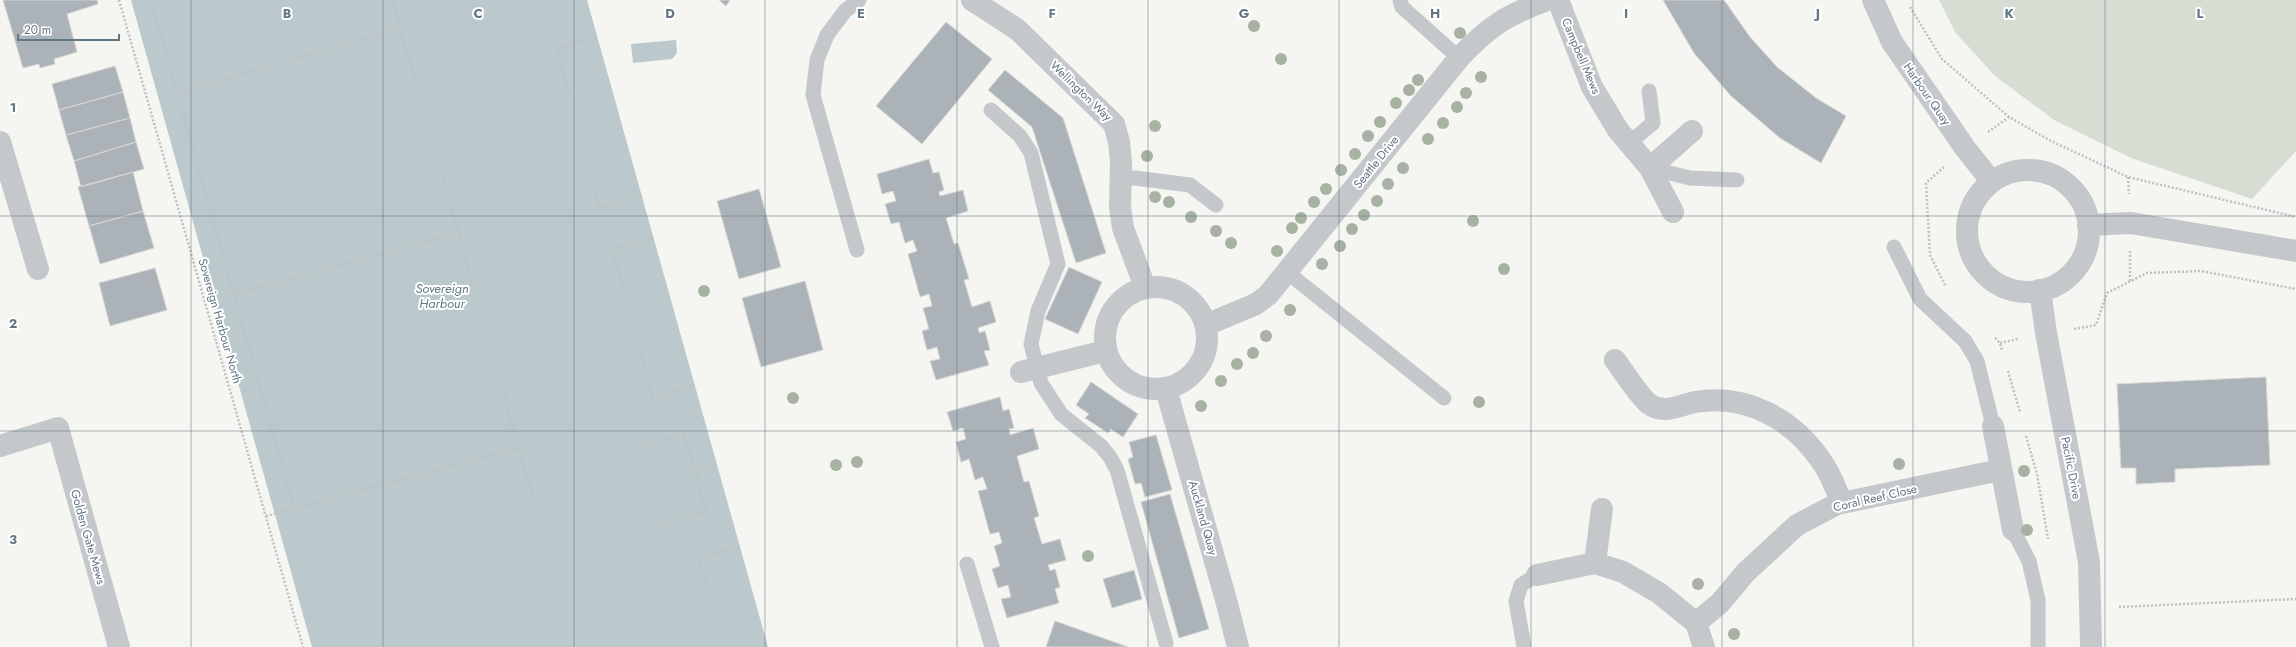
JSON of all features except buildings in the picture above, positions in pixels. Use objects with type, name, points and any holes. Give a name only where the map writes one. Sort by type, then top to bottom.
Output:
[{"type":"street","name":"Wellington Way","points":[[972,0],[1018,30],[1114,124],[1119,142],[1121,179],[1120,207],[1123,228],[1145,287]]},
{"type":"street","name":"Seattle Drive","points":[[1206,325],[1256,304],[1268,295],[1460,58],[1480,36],[1513,13],[1547,0]]},
{"type":"street","name":"Campbell Mews","points":[[1558,0],[1592,87],[1618,130],[1650,168],[1673,212]]},
{"type":"street","name":"Harbour Quay","points":[[1873,0],[1892,42],[1965,148],[1992,182]]},
{"type":"street","points":[[1650,168],[1692,131]]},
{"type":"street","points":[[0,145],[38,269]]},
{"type":"street","points":[[2032,170],[2053,175],[2071,187],[2083,205],[2088,226],[2088,240],[2077,267],[2067,278],[2055,286],[2040,290],[2022,291],[2004,287],[1989,278],[1977,264],[1969,247],[1967,229],[1970,211],[1978,195],[1992,182],[2011,172],[2032,170]]},
{"type":"street","points":[[2088,226],[2130,223],[2296,251]]},
{"type":"street","points":[[1163,286],[1183,293],[1196,306],[1206,325],[1207,343],[1201,363],[1190,377],[1166,389],[1149,390],[1128,382],[1115,370],[1106,351],[1104,333],[1111,312],[1122,298],[1145,287],[1163,286]]},
{"type":"street","name":"Pacific Drive","points":[[2040,290],[2046,333],[2089,562],[2091,647]]},
{"type":"street","points":[[1028,370],[1106,351]]},
{"type":"street","points":[[1615,360],[1649,404],[1668,410],[1694,402],[1716,399],[1749,404],[1776,417],[1799,432],[1823,462],[1842,503]]},
{"type":"street","name":"Auckland Quay","points":[[1166,389],[1238,647]]},
{"type":"street","points":[[1993,426],[2000,470],[2013,530]]},
{"type":"street","name":"Golden Gate Mews","points":[[0,446],[58,428],[119,647]]},
{"type":"street","name":"Coral Reef Close","points":[[1696,623],[1720,604],[1746,572],[1797,525],[1842,503],[2000,470]]},
{"type":"street","points":[[1595,563],[1602,509]]},
{"type":"street","points":[[1538,575],[1595,563],[1623,572],[1659,593],[1696,623],[1704,647]]},
{"type":"lane","points":[[857,250],[813,95],[817,60],[827,35],[846,11],[859,0]]},
{"type":"lane","points":[[1400,0],[1402,7],[1460,58]]},
{"type":"lane","points":[[1629,143],[1653,123],[1648,91]]},
{"type":"lane","points":[[991,110],[1020,136],[1032,153],[1058,264],[1038,311],[1031,344],[1028,370],[1041,383],[1061,414],[1101,446],[1110,457],[1116,470],[1166,643]]},
{"type":"lane","points":[[1650,168],[1690,178],[1737,180]]},
{"type":"lane","points":[[1121,179],[1135,178],[1190,185],[1216,205]]},
{"type":"lane","points":[[1894,247],[1920,299],[1965,341],[1977,361],[1993,426]]},
{"type":"lane","points":[[1287,272],[1444,398]]},
{"type":"lane","points":[[2013,530],[2029,561],[2036,592],[2038,647]]},
{"type":"lane","points":[[966,564],[992,647]]},
{"type":"lane","points":[[1524,647],[1516,601],[1521,585],[1538,575]]},
{"type":"path","name":"Sovereign Harbour North","points":[[119,0],[303,647]]},
{"type":"path","points":[[151,0],[294,508]]},
{"type":"path","points":[[392,0],[416,82]]},
{"type":"path","points":[[1909,4],[1942,59],[2009,117],[2051,141],[2128,177],[2296,217]]},
{"type":"path","points":[[177,93],[400,28]]},
{"type":"path","points":[[568,92],[557,48],[597,37]]},
{"type":"path","points":[[587,164],[600,208],[642,196]]},
{"type":"path","points":[[441,173],[459,234],[473,291]]},
{"type":"path","points":[[1926,183],[1930,255],[1948,289]]},
{"type":"path","points":[[234,294],[459,234]]},
{"type":"path","points":[[625,295],[612,249],[654,238]]},
{"type":"path","points":[[2096,325],[2107,293],[2147,273],[2201,271],[2296,289]]},
{"type":"path","points":[[1989,333],[2000,343]]},
{"type":"path","points":[[640,354],[653,397],[695,385]]},
{"type":"path","points":[[502,386],[518,448],[535,504]]},
{"type":"path","points":[[636,448],[684,434],[706,512],[657,525]]},
{"type":"path","points":[[266,516],[518,448]]},
{"type":"path","points":[[695,473],[717,465]]},
{"type":"path","points":[[712,604],[698,559],[740,547]]},
{"type":"path","points":[[2090,610],[2141,605],[2296,599]]},
{"type":"shaded area","points":[[1939,0],[2296,0],[2296,151],[2252,199],[2131,158],[2054,120],[1995,76],[1955,32]]},
{"type":"water","name":"Sovereign Harbour","points":[[131,0],[587,0],[768,647],[312,647]]},
{"type":"water","points":[[676,40],[677,53],[672,59],[633,63],[631,44]]}]
